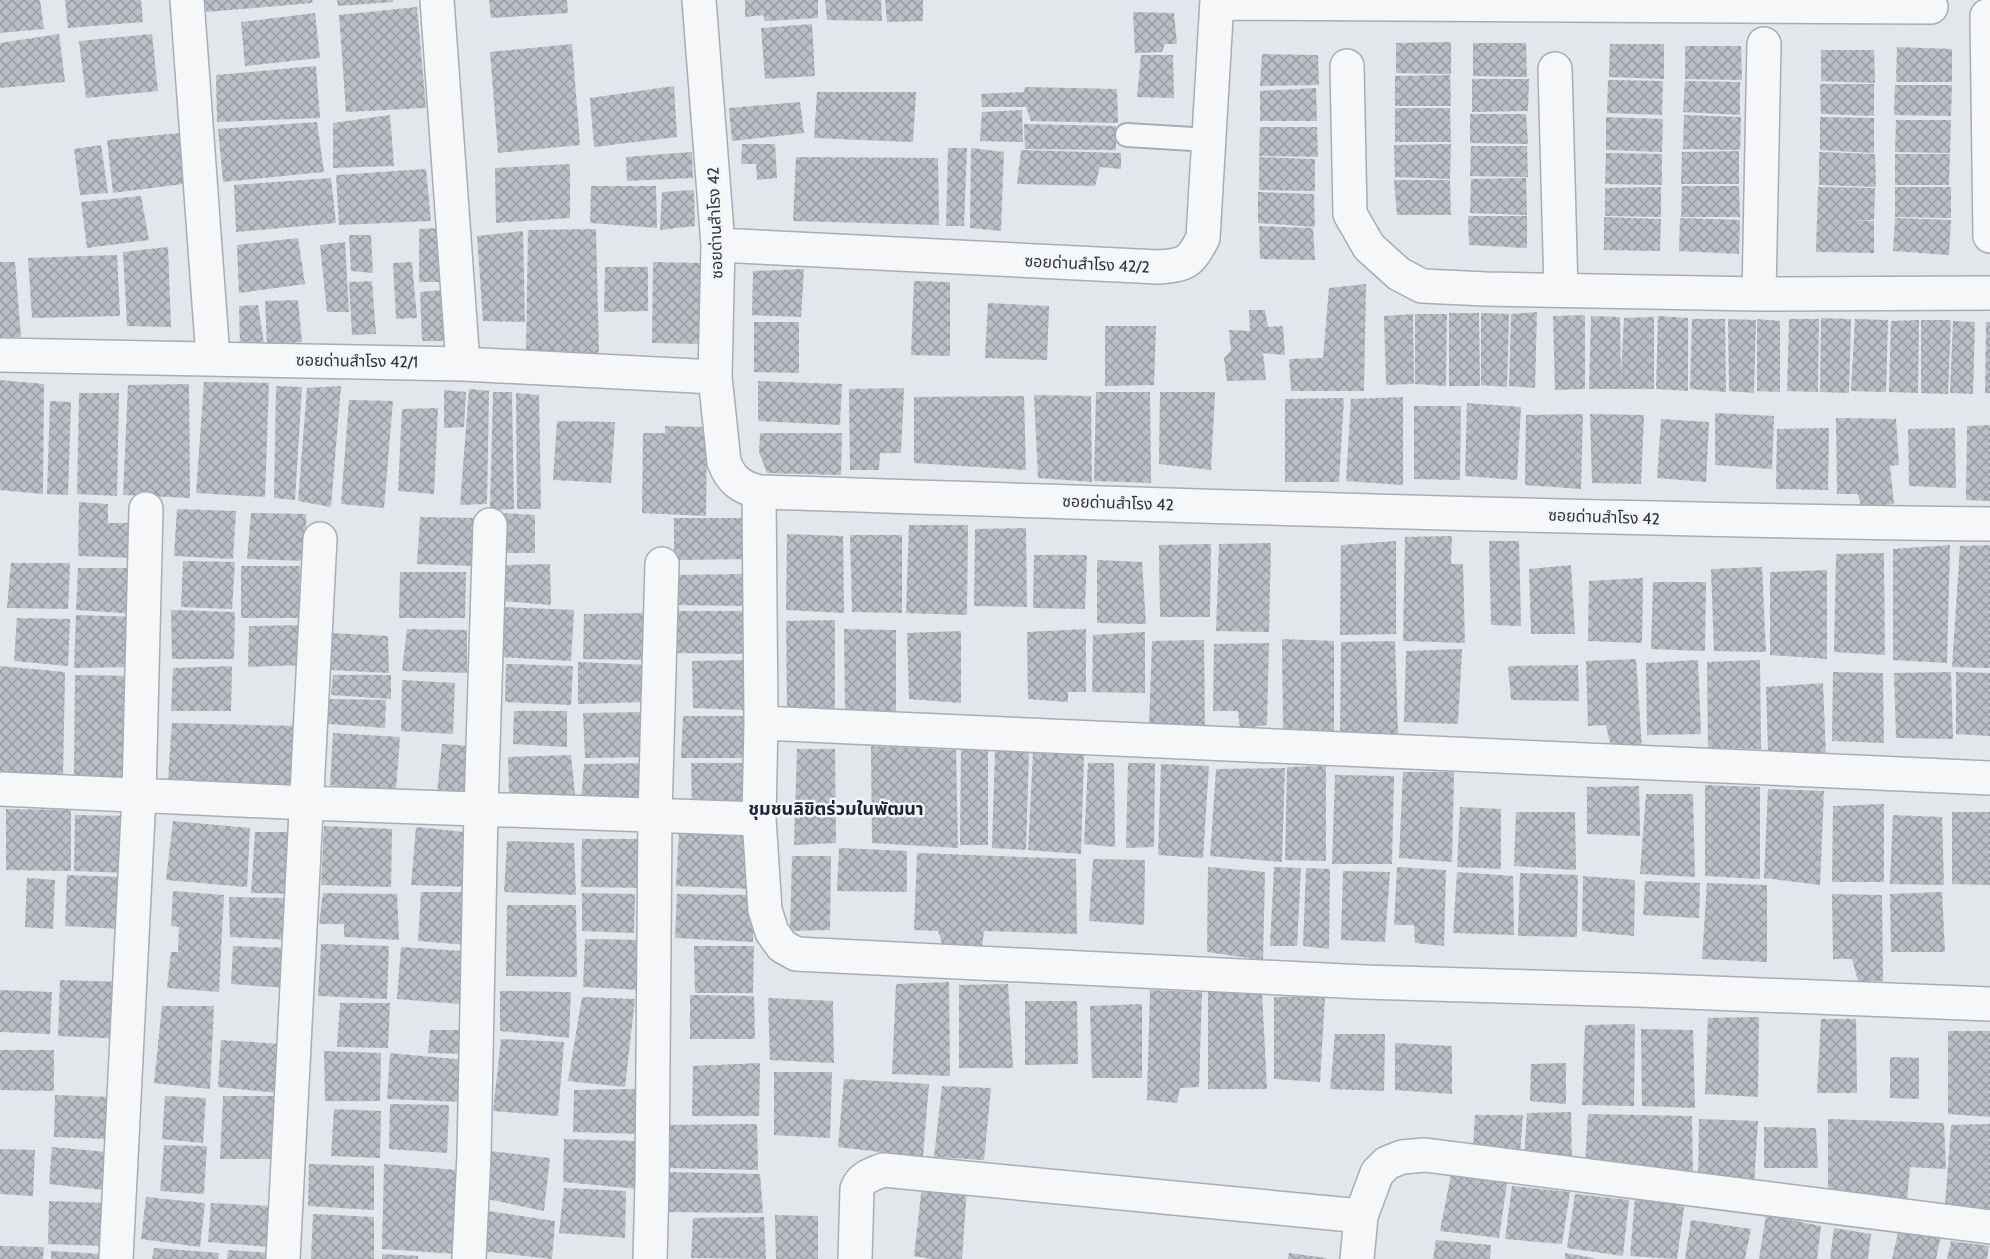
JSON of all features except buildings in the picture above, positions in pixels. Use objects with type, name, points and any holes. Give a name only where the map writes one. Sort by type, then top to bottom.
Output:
[{"type":"street","points":[[187,0],[213,358]]},
{"type":"street","points":[[437,0],[463,364]]},
{"type":"street","name":"ซอยด่านสำโรง 42","points":[[699,0],[718,245],[714,377],[724,462],[735,482],[745,488],[759,492],[1722,520],[1990,524]]},
{"type":"street","points":[[1217,2],[1479,2],[1931,7]]},
{"type":"street","name":"ซอยด่านสำโรง 42/2","points":[[718,245],[1158,267],[1180,266],[1194,256],[1203,238],[1217,2]]},
{"type":"street","points":[[1987,16],[1990,236]]},
{"type":"street","points":[[1759,294],[1764,44]]},
{"type":"street","points":[[1347,66],[1350,214],[1369,247],[1399,273],[1422,286],[1759,294],[1990,293]]},
{"type":"street","points":[[1555,69],[1561,291]]},
{"type":"street","name":"ซอยด่านสำโรง 42/1","points":[[0,355],[463,364],[714,377]]},
{"type":"street","points":[[759,492],[762,723],[759,819],[765,910],[772,932],[782,946],[796,954],[1352,981],[1990,1004]]},
{"type":"street","points":[[116,1259],[139,795],[146,509]]},
{"type":"street","points":[[469,1259],[474,1154],[490,525]]},
{"type":"street","points":[[284,1259],[320,539]]},
{"type":"street","points":[[650,1259],[655,815],[662,564]]},
{"type":"street","points":[[762,723],[1990,778]]},
{"type":"street","points":[[0,789],[308,803],[759,819]]},
{"type":"street","points":[[1358,1259],[1361,1216],[1377,1173],[1387,1163],[1402,1157],[1425,1155],[1990,1227]]},
{"type":"street","points":[[855,1259],[859,1182],[866,1176],[883,1170],[1361,1216]]},
{"type":"lane","points":[[1127,135],[1209,140]]},
{"type":"district","name":"ชุมชนลิขิตร่วมในพัฒนา","points":[[836,809]]}]
